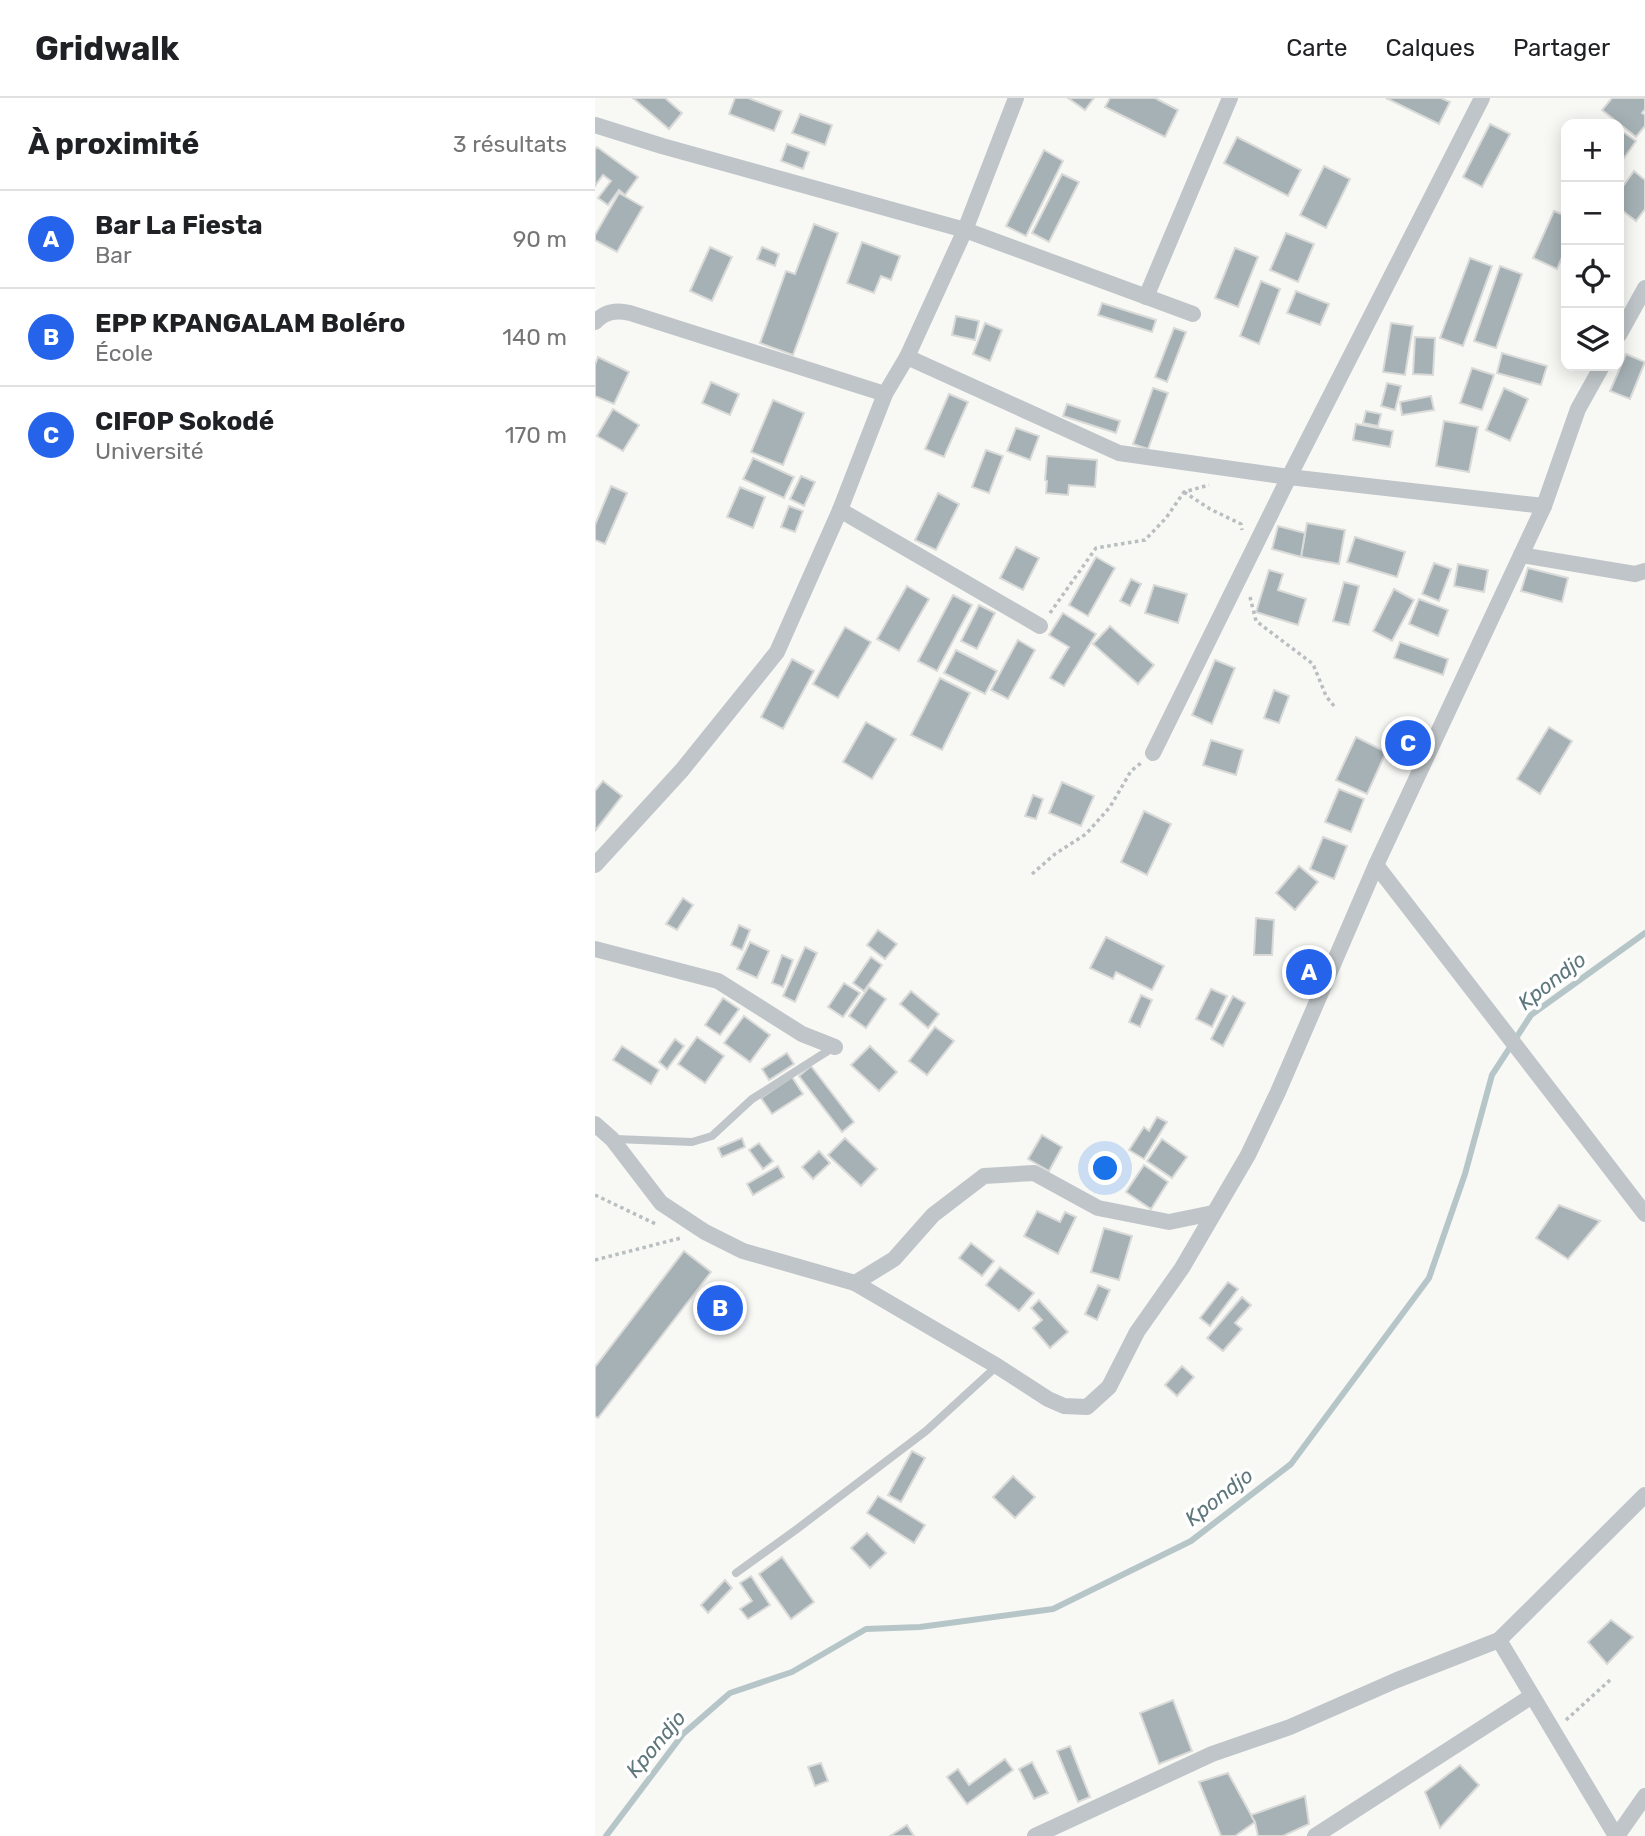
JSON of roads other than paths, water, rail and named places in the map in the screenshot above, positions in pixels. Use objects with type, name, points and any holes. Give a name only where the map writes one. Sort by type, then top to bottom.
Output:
[{"type":"street","points":[[595,865],[682,770],[777,652],[840,510],[885,394],[907,357],[965,230],[1016,98]]},
{"type":"street","points":[[1146,297],[1230,98]]},
{"type":"street","points":[[1153,754],[1289,477],[1482,98]]},
{"type":"street","points":[[595,125],[965,230],[1193,314]]},
{"type":"street","points":[[1624,326],[1645,288]]},
{"type":"street","points":[[595,322],[616,310],[630,313],[885,394]]},
{"type":"street","points":[[907,357],[1119,453],[1289,477],[1544,506]]},
{"type":"street","points":[[595,1124],[612,1139],[661,1203],[705,1232],[743,1251],[855,1283],[1048,1399],[1064,1406],[1087,1407],[1109,1387],[1137,1332],[1182,1268],[1248,1155],[1376,865],[1544,506],[1578,408],[1599,371]]},
{"type":"street","points":[[840,510],[1040,626]]},
{"type":"street","points":[[1521,555],[1635,574],[1645,571]]},
{"type":"street","points":[[1376,865],[1491,1016],[1536,1069],[1645,1214]]},
{"type":"street","points":[[595,949],[718,981],[802,1034],[835,1047]]},
{"type":"street","points":[[855,1283],[894,1259],[933,1215],[984,1176],[1034,1173],[1098,1208],[1169,1222],[1213,1213]]},
{"type":"street","points":[[1035,1836],[1212,1754],[1290,1727],[1397,1680],[1499,1640],[1645,1495]]},
{"type":"street","points":[[1499,1640],[1617,1836],[1645,1796]]},
{"type":"street","points":[[1315,1836],[1532,1696]]},
{"type":"lane","points":[[612,1139],[692,1142],[712,1136],[752,1099],[835,1047]]},
{"type":"lane","points":[[736,1573],[926,1431],[997,1366]]},
{"type":"waterway","name":"Kpondjo","points":[[606,1836],[683,1734],[730,1693],[792,1672],[866,1629],[920,1627],[1053,1609],[1191,1541],[1291,1464],[1429,1278],[1465,1174],[1492,1075],[1531,1015],[1645,933]]},
{"type":"place","name":"CIFOP Sokodé","points":[[1408,743]]},
{"type":"place","name":"Bar La Fiesta","points":[[1309,972]]},
{"type":"place","name":"EPP KPANGALAM Boléro","points":[[720,1308]]}]
